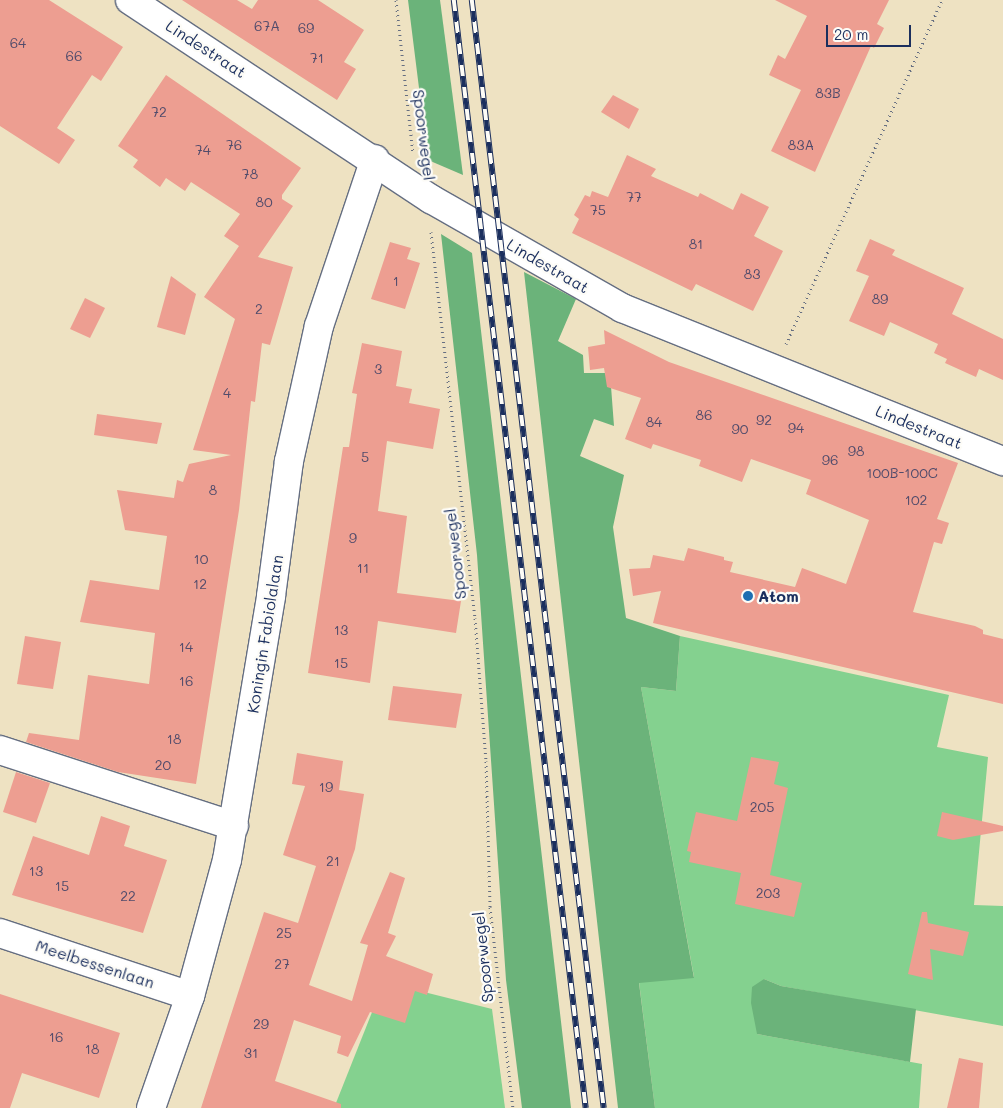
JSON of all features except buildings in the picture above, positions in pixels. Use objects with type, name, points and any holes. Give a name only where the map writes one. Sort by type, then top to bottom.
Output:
[{"type":"street","name":"Lindestraat","points":[[130,0],[472,224],[622,308],[1003,460]]},
{"type":"street","name":"Koningin Fabiolalaan","points":[[151,1108],[190,996],[228,860],[271,596],[289,461],[319,326],[375,159]]},
{"type":"street","points":[[0,750],[234,826]]},
{"type":"street","name":"Meelbessenlaan","points":[[0,932],[190,996]]},
{"type":"path","name":"Spoorwegel","points":[[396,0],[418,189],[430,225],[475,618],[486,761],[491,917],[513,1108]]},
{"type":"path","points":[[775,369],[942,0]]},
{"type":"green space","points":[[408,0],[440,0],[463,175],[428,160]]},
{"type":"green space","points":[[441,234],[472,253],[571,1108],[522,1108],[506,980],[477,555]]},
{"type":"green space","points":[[524,272],[576,299],[558,341],[583,355],[584,373],[610,373],[614,426],[594,419],[580,456],[624,475],[613,527],[626,618],[680,636],[676,691],[641,687],[694,978],[639,983],[655,1108],[618,1108]]},
{"type":"green space","points":[[680,636],[949,695],[937,747],[988,757],[974,905],[1003,906],[1003,1026],[781,986],[764,979],[757,1034],[922,1064],[919,1108],[655,1108],[639,982],[694,977],[641,687],[676,691]]},
{"type":"green space","points":[[764,979],[781,986],[916,1009],[910,1062],[757,1034],[751,1003],[752,987]]},
{"type":"green space","points":[[384,982],[492,1009],[505,1108],[334,1108]]},
{"type":"railway","points":[[454,0],[586,1108]]},
{"type":"railway","points":[[472,0],[604,1108]]},
{"type":"place","name":"Atom","points":[[748,596]]}]
